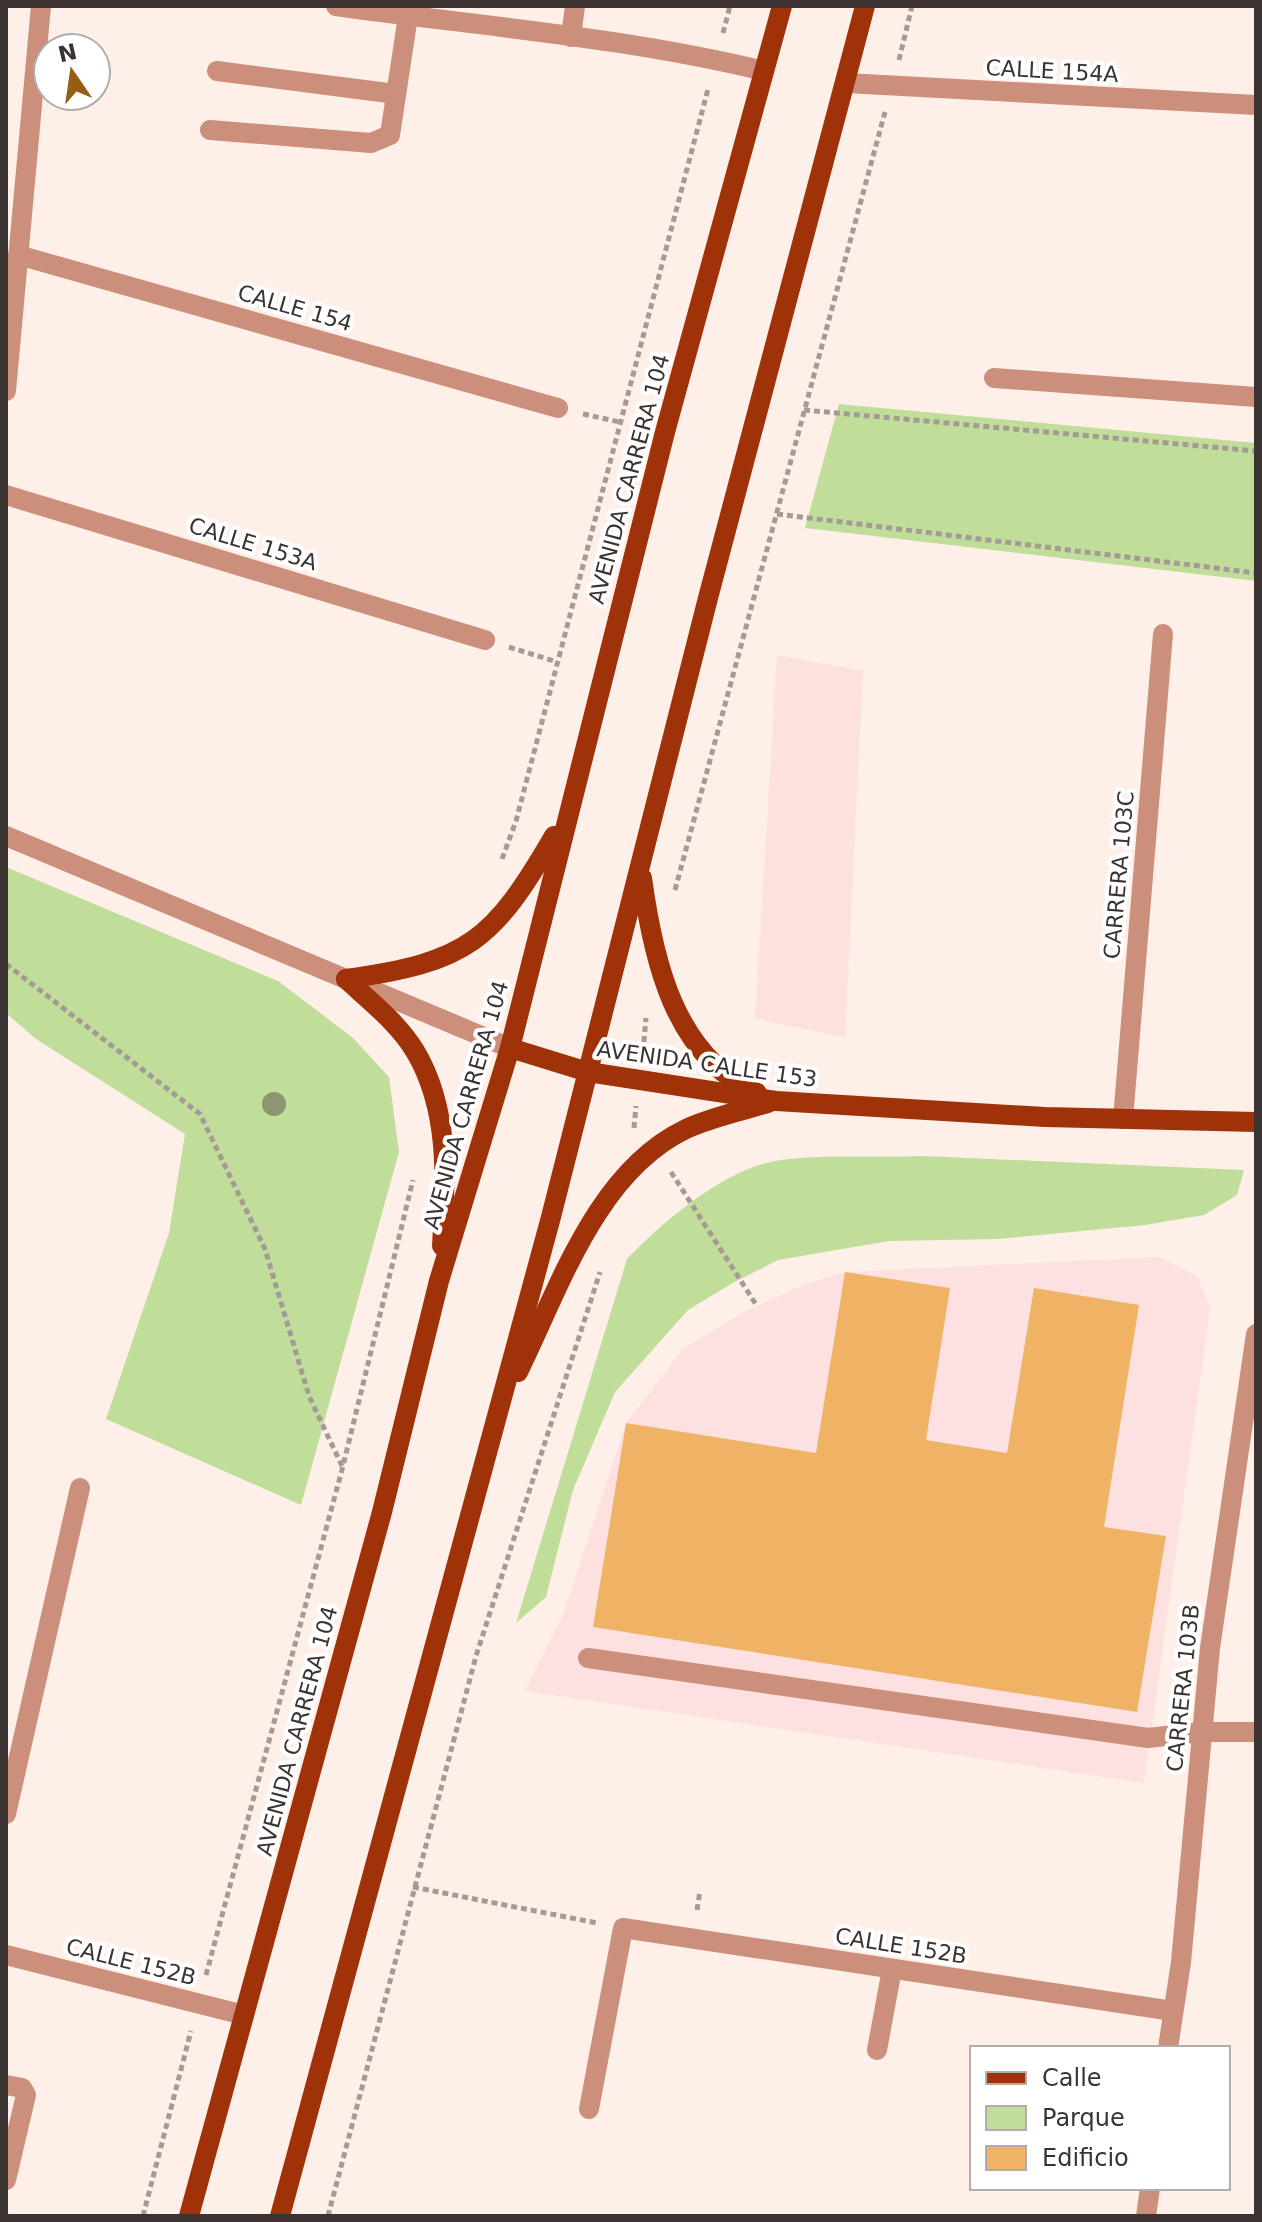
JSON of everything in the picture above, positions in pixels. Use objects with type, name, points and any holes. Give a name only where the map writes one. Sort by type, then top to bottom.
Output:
[{"type":"main road","name":"AVENIDA CARRERA 104","points":[[189,2216],[382,1512],[439,1281],[510,1048],[665,432],[782,6]]},
{"type":"main road","points":[[280,2216],[588,1072],[865,6]]},
{"type":"main road","points":[[346,979],[390,973],[427,962],[463,949],[483,935],[510,908],[567,816]]},
{"type":"main road","points":[[640,866],[660,975],[689,1034],[741,1086],[776,1101]]},
{"type":"main road","points":[[346,979],[414,1049],[434,1096],[444,1153],[439,1281]]},
{"type":"main road","name":"AVENIDA CALLE 153","points":[[510,1048],[588,1072],[776,1101],[1123,1119],[1256,1122]]},
{"type":"main road","points":[[496,1417],[598,1209],[633,1165],[685,1130],[776,1101]]},
{"type":"street","points":[[6,391],[41,6]]},
{"type":"street","points":[[336,6],[716,59],[764,71]]},
{"type":"street","points":[[571,37],[575,6]]},
{"type":"street","points":[[210,130],[371,143],[390,135],[408,16]]},
{"type":"street","points":[[217,71],[396,94]]},
{"type":"street","name":"CALLE 154A","points":[[846,83],[1256,105]]},
{"type":"street","name":"CALLE 154","points":[[18,255],[558,408]]},
{"type":"street","points":[[994,378],[1256,397]]},
{"type":"street","name":"CALLE 153A","points":[[6,495],[485,640]]},
{"type":"street","name":"CARRERA 103C","points":[[1123,1119],[1163,634]]},
{"type":"street","name":"AVENIDA CALLE 153","points":[[6,836],[510,1048]]},
{"type":"street","name":"CARRERA 103B","points":[[1168,2046],[1210,1648],[1256,1334]]},
{"type":"street","points":[[6,1814],[80,1488]]},
{"type":"street","points":[[588,1658],[1148,1738],[1201,1732],[1256,1732]]},
{"type":"street","points":[[589,2109],[623,1928]]},
{"type":"street","name":"CALLE 152B","points":[[623,1928],[1173,2011]]},
{"type":"street","name":"CALLE 152B","points":[[6,1955],[244,2015]]},
{"type":"street","points":[[877,2050],[892,1969]]},
{"type":"street","points":[[6,2085],[22,2088],[26,2095],[6,2180]]},
{"type":"street","points":[[1146,2216],[1150,2190]]},
{"type":"path","points":[[494,871],[516,821],[730,6]]},
{"type":"path","points":[[676,905],[675,891],[912,6]]},
{"type":"path","points":[[558,408],[620,422]]},
{"type":"path","points":[[804,410],[1256,451]]},
{"type":"path","points":[[777,514],[1256,573]]},
{"type":"path","points":[[485,640],[557,662]]},
{"type":"path","points":[[6,964],[200,1114],[265,1249],[309,1396],[343,1466]]},
{"type":"path","points":[[666,1164],[757,1306]]},
{"type":"path","points":[[143,2216],[343,1466],[414,1175]]},
{"type":"path","points":[[328,2216],[476,1656],[601,1271]]},
{"type":"path","points":[[413,1887],[623,1928]]},
{"type":"shaded area","points":[[777,655],[863,671],[845,1037],[755,1019]]},
{"type":"shaded area","points":[[1159,1257],[1197,1276],[1210,1309],[1144,1783],[525,1691],[563,1615],[626,1423],[683,1349],[742,1313],[805,1284],[845,1272]]},
{"type":"green space","points":[[839,404],[1256,443],[1256,581],[805,528]]},
{"type":"green space","points":[[6,867],[278,981],[352,1037],[389,1077],[399,1152],[301,1505],[106,1419],[169,1233],[185,1134],[36,1039],[6,1013]]},
{"type":"green space","points":[[923,1156],[1244,1170],[1237,1195],[1204,1215],[1145,1225],[998,1239],[889,1241],[778,1260],[688,1310],[615,1392],[573,1490],[546,1597],[516,1623],[627,1259],[695,1200],[735,1175],[755,1167],[775,1161],[809,1158]]},
{"type":"building","points":[[845,1272],[950,1288],[926,1440],[1007,1453],[1034,1288],[1139,1305],[1104,1527],[1166,1536],[1137,1712],[593,1627],[626,1423],[816,1453]]}]
